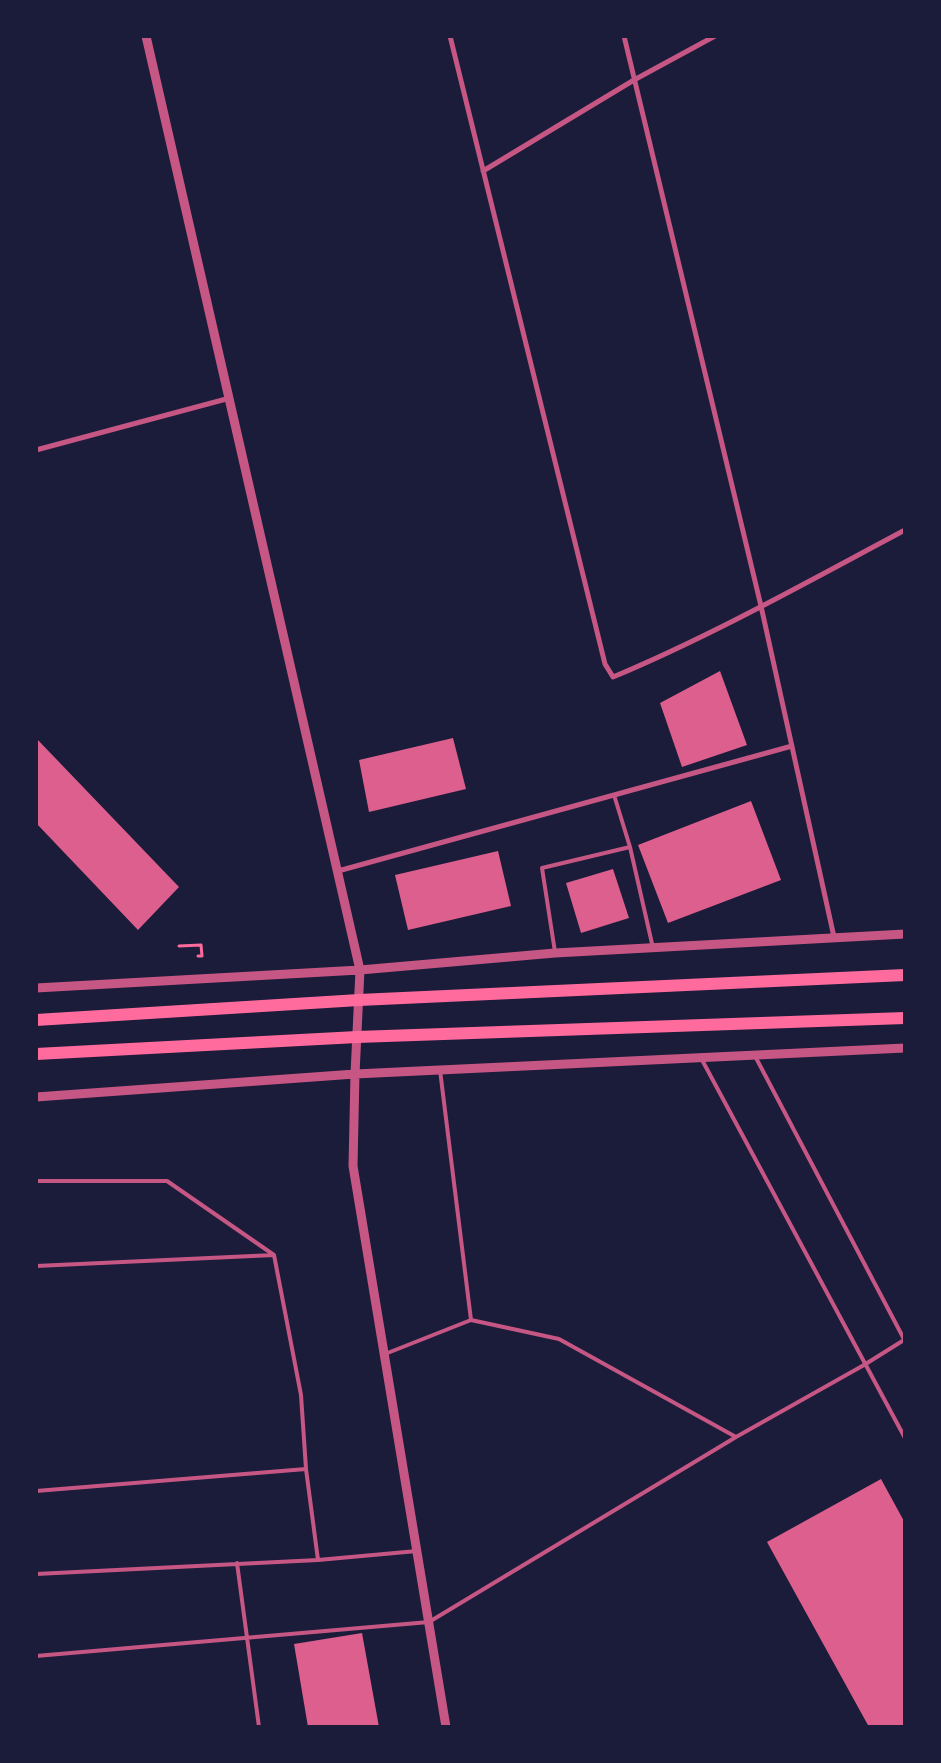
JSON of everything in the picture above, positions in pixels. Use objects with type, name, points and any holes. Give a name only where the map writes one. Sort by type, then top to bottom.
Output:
[{"type":"main road","points":[[36,1020],[359,1000],[905,975]]},
{"type":"main road","points":[[36,1054],[357,1036],[905,1018]]},
{"type":"street","points":[[146,36],[360,970],[355,1074],[354,1166],[446,1727]]},
{"type":"street","points":[[450,36],[605,664],[612,677],[650,661],[761,606],[905,530]]},
{"type":"street","points":[[624,36],[761,606],[834,937]]},
{"type":"street","points":[[483,171],[634,80],[716,36]]},
{"type":"street","points":[[36,450],[230,398]]},
{"type":"street","points":[[338,870],[792,746]]},
{"type":"street","points":[[36,988],[360,970],[555,953],[905,934]]},
{"type":"street","points":[[36,1097],[355,1074],[905,1048]]},
{"type":"lane","points":[[614,795],[630,847],[653,948]]},
{"type":"lane","points":[[555,953],[542,868],[630,847]]},
{"type":"lane","points":[[36,1656],[429,1622],[736,1437],[904,1341],[754,1055]]},
{"type":"lane","points":[[701,1058],[864,1365],[905,1438]]},
{"type":"lane","points":[[440,1070],[471,1320]]},
{"type":"lane","points":[[36,1182],[167,1181],[274,1255],[301,1395],[306,1469],[318,1560]]},
{"type":"lane","points":[[36,1266],[274,1255]]},
{"type":"lane","points":[[385,1354],[471,1320],[559,1339],[736,1437]]},
{"type":"lane","points":[[36,1491],[306,1469]]},
{"type":"lane","points":[[36,1574],[318,1560],[417,1551]]},
{"type":"lane","points":[[237,1563],[259,1727]]},
{"type":"path","points":[[179,946],[201,945],[202,956],[187,958],[188,980]]},
{"type":"building","points":[[720,671],[747,745],[682,767],[660,703]]},
{"type":"building","points":[[36,738],[179,887],[138,930],[36,823]]},
{"type":"building","points":[[453,738],[466,789],[369,812],[359,760]]},
{"type":"building","points":[[751,801],[781,880],[668,923],[638,845]]},
{"type":"building","points":[[498,851],[511,906],[408,930],[395,875]]},
{"type":"building","points":[[613,869],[629,918],[581,933],[566,883]]},
{"type":"building","points":[[881,1479],[905,1523],[905,1727],[869,1727],[767,1542]]},
{"type":"building","points":[[362,1633],[379,1727],[308,1727],[294,1644]]}]
